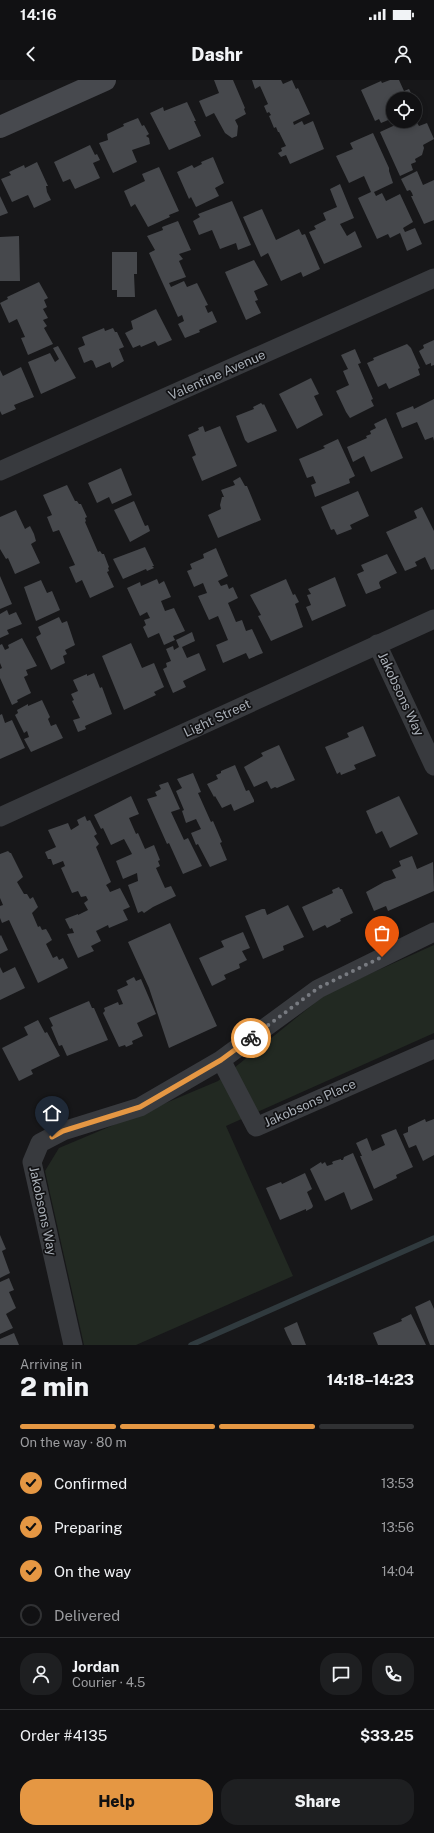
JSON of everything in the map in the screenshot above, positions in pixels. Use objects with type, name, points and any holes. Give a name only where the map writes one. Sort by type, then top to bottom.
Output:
[{"type":"street","points":[[0,127],[105,80]]},
{"type":"street","name":"Valentine Avenue","points":[[0,471],[434,278]]},
{"type":"street","name":"Light Street","points":[[0,817],[434,619]]},
{"type":"street","name":"Jakobsons Way","points":[[377,644],[434,766]]},
{"type":"street","name":"Jakobsons Way","points":[[73,1345],[32,1162],[40,1143],[63,1131],[140,1107],[221,1060],[318,988],[434,932]]},
{"type":"street","name":"Jakobsons Place","points":[[221,1060],[256,1127],[434,1049]]},
{"type":"shaded area","points":[[434,945],[434,1033],[226,1126],[293,1276],[136,1345],[84,1345],[45,1171],[59,1148],[218,1081],[327,993]]},
{"type":"building","points":[[214,80],[233,80],[245,108],[246,114],[235,120],[238,126],[237,136],[232,138],[225,133],[214,113],[206,117],[199,101],[219,93]]},
{"type":"building","points":[[252,80],[281,80],[283,84],[292,80],[296,89],[298,88],[310,114],[293,122],[294,125],[302,121],[304,125],[313,121],[324,149],[290,164],[286,155],[281,157],[278,153],[282,151],[281,148],[286,146],[276,127],[274,128],[269,116],[271,115],[269,112],[267,113],[264,106],[268,104],[260,86],[255,89]]},
{"type":"building","points":[[390,80],[399,80],[404,91],[409,89],[410,92],[386,92],[386,121],[381,123],[379,119],[375,121],[361,90],[381,81],[382,83]]},
{"type":"building","points":[[187,102],[201,136],[169,150],[150,113],[163,107],[164,111]]},
{"type":"building","points":[[138,118],[142,126],[144,125],[149,134],[146,136],[149,138],[150,144],[132,150],[137,162],[113,173],[99,143],[108,140],[107,134],[124,126],[123,124]]},
{"type":"building","points":[[427,123],[434,139],[423,145],[424,148],[422,155],[415,159],[416,162],[411,164],[413,170],[400,176],[380,132],[389,128],[422,128],[422,125]]},
{"type":"building","points":[[373,133],[389,168],[393,183],[374,192],[376,196],[382,193],[386,201],[400,194],[413,222],[403,228],[405,232],[415,228],[422,244],[407,251],[400,233],[390,238],[388,234],[377,239],[358,198],[371,192],[364,176],[349,183],[336,156],[353,149],[350,143]]},
{"type":"building","points":[[90,145],[95,155],[97,154],[100,160],[93,163],[100,178],[75,189],[70,179],[63,182],[54,162]]},
{"type":"building","points":[[213,157],[224,183],[215,188],[219,196],[196,207],[191,197],[189,199],[177,172],[192,165],[194,168],[202,164],[201,162]]},
{"type":"building","points":[[37,162],[48,186],[46,186],[47,192],[51,200],[34,208],[28,195],[12,202],[1,179],[11,175],[9,172],[24,165],[25,168]]},
{"type":"building","points":[[159,167],[179,211],[169,215],[170,217],[148,227],[135,204],[131,207],[124,191],[145,181],[142,174]]},
{"type":"building","points":[[417,171],[423,185],[434,180],[434,220],[424,224],[411,196],[413,196],[412,193],[410,190],[407,191],[401,179]]},
{"type":"building","points":[[340,184],[354,218],[340,224],[347,236],[355,231],[362,247],[324,264],[309,232],[316,229],[314,226],[326,220],[323,213],[337,207],[330,189]]},
{"type":"building","points":[[0,196],[8,213],[0,216]]},
{"type":"building","points":[[232,201],[251,245],[238,250],[236,243],[220,249],[212,230],[199,235],[193,221],[200,217],[198,214]]},
{"type":"building","points":[[262,209],[276,240],[299,229],[302,235],[305,234],[320,269],[303,277],[301,272],[281,281],[268,253],[261,257],[243,217]]},
{"type":"building","points":[[178,221],[191,250],[179,254],[183,259],[179,261],[186,277],[169,283],[171,287],[184,281],[187,287],[197,283],[208,305],[205,306],[208,313],[212,311],[217,322],[199,330],[200,332],[185,338],[178,324],[184,321],[182,315],[178,317],[149,253],[155,250],[147,236],[163,230],[162,227]]},
{"type":"building","points":[[19,236],[20,281],[0,281],[0,237]]},
{"type":"building","points":[[112,252],[137,252],[137,274],[134,274],[135,297],[117,297],[117,290],[112,290]]},
{"type":"building","points":[[254,260],[268,285],[254,291],[258,300],[255,301],[261,313],[246,320],[225,272]]},
{"type":"building","points":[[39,282],[48,298],[44,300],[47,307],[43,309],[48,318],[43,320],[47,326],[44,328],[53,344],[28,355],[21,338],[25,337],[17,319],[9,323],[0,303],[8,299],[7,297]]},
{"type":"building","points":[[156,309],[172,340],[158,346],[155,341],[141,347],[140,345],[133,348],[125,333],[133,329],[131,321]]},
{"type":"building","points":[[104,328],[105,331],[113,328],[115,332],[117,332],[124,347],[119,349],[124,361],[112,368],[110,362],[96,368],[91,360],[84,363],[78,348],[85,345],[82,337]]},
{"type":"building","points":[[434,340],[434,365],[431,366],[431,363],[426,365],[419,351],[424,348],[423,345]]},
{"type":"building","points":[[407,344],[411,348],[420,368],[418,369],[420,375],[389,389],[386,383],[378,387],[367,363],[374,360],[373,358]]},
{"type":"building","points":[[58,346],[76,378],[41,394],[28,362],[50,353],[55,362],[59,359],[53,348]]},
{"type":"building","points":[[355,349],[361,363],[358,364],[373,399],[371,400],[374,406],[350,418],[336,391],[349,385],[343,371],[348,369],[341,355]]},
{"type":"building","points":[[21,367],[34,397],[14,405],[16,409],[2,415],[0,411],[0,370],[3,376]]},
{"type":"building","points":[[311,378],[319,394],[314,396],[323,415],[297,429],[279,394]]},
{"type":"building","points":[[434,399],[434,441],[433,437],[425,440],[417,422],[402,428],[396,413],[413,406],[414,409]]},
{"type":"building","points":[[261,403],[263,405],[264,404],[277,431],[248,443],[245,440],[236,416],[254,409],[253,407]]},
{"type":"building","points":[[386,418],[403,458],[371,472],[364,456],[353,462],[347,447],[367,438],[366,436],[371,434],[370,431],[376,428],[374,424]]},
{"type":"building","points":[[203,426],[205,432],[220,426],[237,466],[202,481],[192,457],[196,455],[188,435],[199,430],[198,428]]},
{"type":"building","points":[[338,439],[355,476],[349,479],[350,483],[315,497],[311,485],[316,483],[313,476],[307,478],[299,459],[325,448],[323,446]]},
{"type":"building","points":[[121,468],[132,495],[112,504],[109,497],[97,503],[88,483]]},
{"type":"building","points":[[240,477],[245,486],[247,486],[261,520],[218,538],[208,515],[221,509],[220,505],[222,497],[224,497],[221,490],[235,485],[233,481]]},
{"type":"building","points":[[67,485],[75,501],[81,504],[87,517],[85,518],[85,522],[98,552],[100,551],[104,554],[109,567],[109,571],[107,572],[114,587],[90,598],[82,580],[76,583],[69,567],[75,565],[59,530],[53,532],[47,517],[52,515],[43,495]]},
{"type":"building","points":[[358,491],[369,516],[350,525],[352,529],[337,535],[334,529],[331,530],[321,507]]},
{"type":"building","points":[[134,501],[145,526],[148,525],[150,531],[130,542],[114,510]]},
{"type":"building","points":[[422,507],[434,531],[434,569],[431,570],[425,557],[415,562],[417,566],[405,571],[386,532],[417,518],[414,511]]},
{"type":"building","points":[[16,510],[25,529],[30,526],[34,534],[36,541],[31,544],[40,563],[15,574],[8,558],[6,559],[0,549],[0,517]]},
{"type":"building","points":[[145,547],[154,568],[147,571],[146,569],[123,579],[113,559]]},
{"type":"building","points":[[216,548],[228,576],[218,581],[221,586],[227,584],[229,589],[233,587],[238,598],[228,603],[236,622],[242,620],[246,631],[252,629],[263,653],[249,659],[246,653],[223,663],[216,645],[228,640],[218,616],[209,620],[198,596],[207,593],[203,583],[194,587],[187,571],[192,569],[190,564],[204,558],[203,554]]},
{"type":"building","points":[[387,554],[397,573],[380,581],[379,583],[381,588],[366,594],[357,574],[364,571],[361,565]]},
{"type":"building","points":[[0,576],[12,604],[0,609]]},
{"type":"building","points":[[335,577],[346,606],[312,621],[306,607],[311,605],[307,595],[311,594],[308,589]]},
{"type":"building","points":[[157,579],[159,584],[164,581],[171,597],[161,601],[165,611],[174,608],[185,631],[173,636],[175,640],[164,645],[159,633],[148,638],[143,627],[146,625],[144,620],[150,618],[147,612],[140,616],[127,588],[140,582],[141,586]]},
{"type":"building","points":[[286,579],[293,595],[295,594],[299,602],[295,604],[303,627],[271,641],[258,616],[261,615],[250,595]]},
{"type":"building","points":[[41,580],[47,593],[52,591],[60,610],[36,621],[24,587]]},
{"type":"building","points":[[7,610],[9,615],[16,612],[22,624],[7,630],[9,634],[0,638],[0,614]]},
{"type":"building","points":[[59,617],[62,623],[67,621],[75,645],[65,650],[67,654],[63,656],[65,663],[51,670],[36,637],[41,634],[38,627]]},
{"type":"building","points":[[192,632],[195,641],[182,647],[187,658],[199,653],[206,670],[183,681],[186,687],[173,693],[163,669],[167,667],[166,663],[171,661],[166,649],[173,646],[174,650],[179,647],[176,640]]},
{"type":"building","points":[[22,638],[37,666],[26,670],[28,675],[24,677],[31,693],[17,700],[18,702],[12,705],[0,678],[0,669],[2,668],[0,663],[0,645],[2,644],[5,650],[9,648],[8,645]]},
{"type":"building","points":[[131,643],[142,668],[154,663],[164,687],[154,692],[156,695],[124,710],[102,656]]},
{"type":"building","points":[[94,673],[100,688],[102,687],[112,714],[85,726],[86,729],[78,732],[73,720],[80,718],[72,701],[74,700],[71,694],[78,691],[73,680],[87,674],[87,676]]},
{"type":"building","points":[[42,700],[50,717],[48,719],[51,726],[56,724],[63,738],[31,752],[24,739],[29,737],[27,731],[24,733],[15,715],[18,713],[17,710],[28,704],[28,706]]},
{"type":"building","points":[[2,714],[5,723],[12,720],[25,748],[0,759],[0,715]]},
{"type":"building","points":[[363,726],[376,756],[354,765],[356,769],[341,775],[340,772],[337,774],[325,747],[349,737],[347,733]]},
{"type":"building","points":[[279,745],[295,780],[277,788],[275,787],[271,789],[267,781],[254,787],[244,767],[263,756],[261,753]]},
{"type":"building","points":[[235,765],[246,791],[249,790],[254,802],[234,811],[231,804],[222,808],[207,784],[218,779],[216,775],[221,773],[221,771]]},
{"type":"building","points":[[193,773],[201,792],[198,793],[211,822],[213,821],[222,842],[220,843],[227,860],[210,867],[198,844],[196,845],[191,833],[201,829],[196,819],[186,823],[182,811],[184,810],[176,791],[182,788],[177,779]]},
{"type":"building","points":[[168,782],[180,809],[171,812],[184,840],[188,838],[202,866],[183,874],[169,843],[167,844],[147,799],[157,796],[155,792],[161,789],[159,785]]},
{"type":"building","points":[[131,796],[139,814],[129,818],[136,834],[138,833],[145,849],[154,845],[160,860],[158,861],[160,866],[156,868],[165,888],[171,886],[176,896],[144,913],[142,911],[138,913],[128,885],[138,881],[137,873],[123,879],[116,861],[132,854],[131,852],[124,839],[111,845],[103,828],[101,829],[94,815]]},
{"type":"building","points":[[399,796],[418,834],[390,848],[382,831],[376,834],[366,811]]},
{"type":"building","points":[[85,816],[87,821],[90,820],[97,834],[94,836],[99,844],[96,847],[111,882],[106,885],[110,892],[120,888],[130,907],[123,910],[128,920],[109,928],[108,925],[96,931],[101,941],[91,946],[94,951],[78,958],[67,934],[74,933],[72,928],[70,929],[65,919],[88,910],[84,903],[88,900],[86,896],[81,897],[78,891],[72,893],[61,868],[65,866],[63,861],[53,865],[51,859],[48,859],[45,852],[56,847],[48,830],[68,823],[71,830],[79,825],[77,820]]},
{"type":"building","points":[[8,851],[11,853],[23,877],[17,882],[24,894],[27,894],[30,899],[33,897],[38,907],[32,913],[38,927],[40,926],[42,930],[46,929],[52,940],[46,944],[53,958],[57,956],[59,960],[63,958],[68,968],[38,983],[9,920],[2,923],[0,918],[0,906],[3,905],[0,898],[0,854]]},
{"type":"building","points":[[412,856],[417,869],[433,862],[434,891],[388,911],[386,906],[374,911],[366,892],[384,882],[396,878],[392,870],[401,866],[399,861]]},
{"type":"building","points":[[339,887],[342,889],[353,913],[340,919],[341,921],[327,928],[325,925],[313,931],[302,907],[333,893],[332,890]]},
{"type":"building","points":[[288,905],[304,937],[283,946],[284,950],[263,959],[245,916],[262,909],[265,909],[267,915]]},
{"type":"building","points":[[170,923],[217,1026],[169,1048],[149,988],[128,942]]},
{"type":"building","points":[[243,932],[250,948],[242,951],[247,960],[239,964],[240,968],[224,975],[226,979],[212,986],[199,958],[224,947],[221,941]]},
{"type":"building","points":[[1,935],[8,950],[0,954],[0,936]]},
{"type":"building","points":[[0,967],[3,973],[15,967],[25,988],[0,1000]]},
{"type":"building","points":[[134,977],[136,981],[141,979],[156,1014],[137,1023],[143,1036],[132,1041],[133,1044],[126,1047],[125,1045],[119,1047],[103,1013],[105,1011],[104,1008],[118,1002],[119,1005],[123,1004],[117,990],[128,985],[126,981]]},
{"type":"building","points":[[89,1001],[92,1008],[94,1008],[108,1040],[67,1056],[62,1045],[59,1046],[49,1018]]},
{"type":"building","points":[[38,1020],[45,1033],[47,1032],[60,1056],[31,1070],[33,1074],[19,1081],[2,1048],[28,1035],[24,1027]]},
{"type":"building","points":[[425,1119],[426,1122],[434,1119],[434,1155],[423,1161],[416,1145],[409,1148],[403,1134],[408,1132],[408,1127]]},
{"type":"building","points":[[396,1129],[413,1167],[396,1175],[397,1178],[374,1189],[356,1143],[367,1138],[372,1151],[385,1145],[381,1135]]},
{"type":"building","points":[[353,1153],[373,1200],[351,1210],[344,1192],[325,1201],[310,1169],[321,1162],[322,1164],[325,1162],[327,1166],[333,1164],[332,1162],[341,1159],[343,1160],[344,1157]]},
{"type":"building","points":[[305,1173],[312,1189],[307,1192],[313,1206],[312,1208],[280,1220],[266,1188],[281,1182],[282,1184]]},
{"type":"building","points":[[0,1235],[6,1249],[2,1251],[10,1273],[0,1278]]},
{"type":"building","points":[[9,1278],[14,1290],[9,1292],[16,1308],[6,1314],[13,1328],[0,1334],[0,1282]]},
{"type":"building","points":[[430,1300],[434,1309],[434,1345],[430,1345],[415,1307]]},
{"type":"building","points":[[411,1314],[426,1345],[378,1345],[373,1333],[402,1321],[401,1319]]},
{"type":"building","points":[[297,1322],[306,1345],[292,1345],[284,1328]]},
{"type":"building","points":[[14,1333],[19,1345],[0,1345],[0,1339]]},
{"type":"waterway","points":[[191,1345],[434,1238]]},
{"type":"way so far","points":[[251,1038],[318,988],[382,957]]},
{"type":"route","points":[[52,1137],[63,1131],[140,1107],[221,1060],[251,1038]]}]
